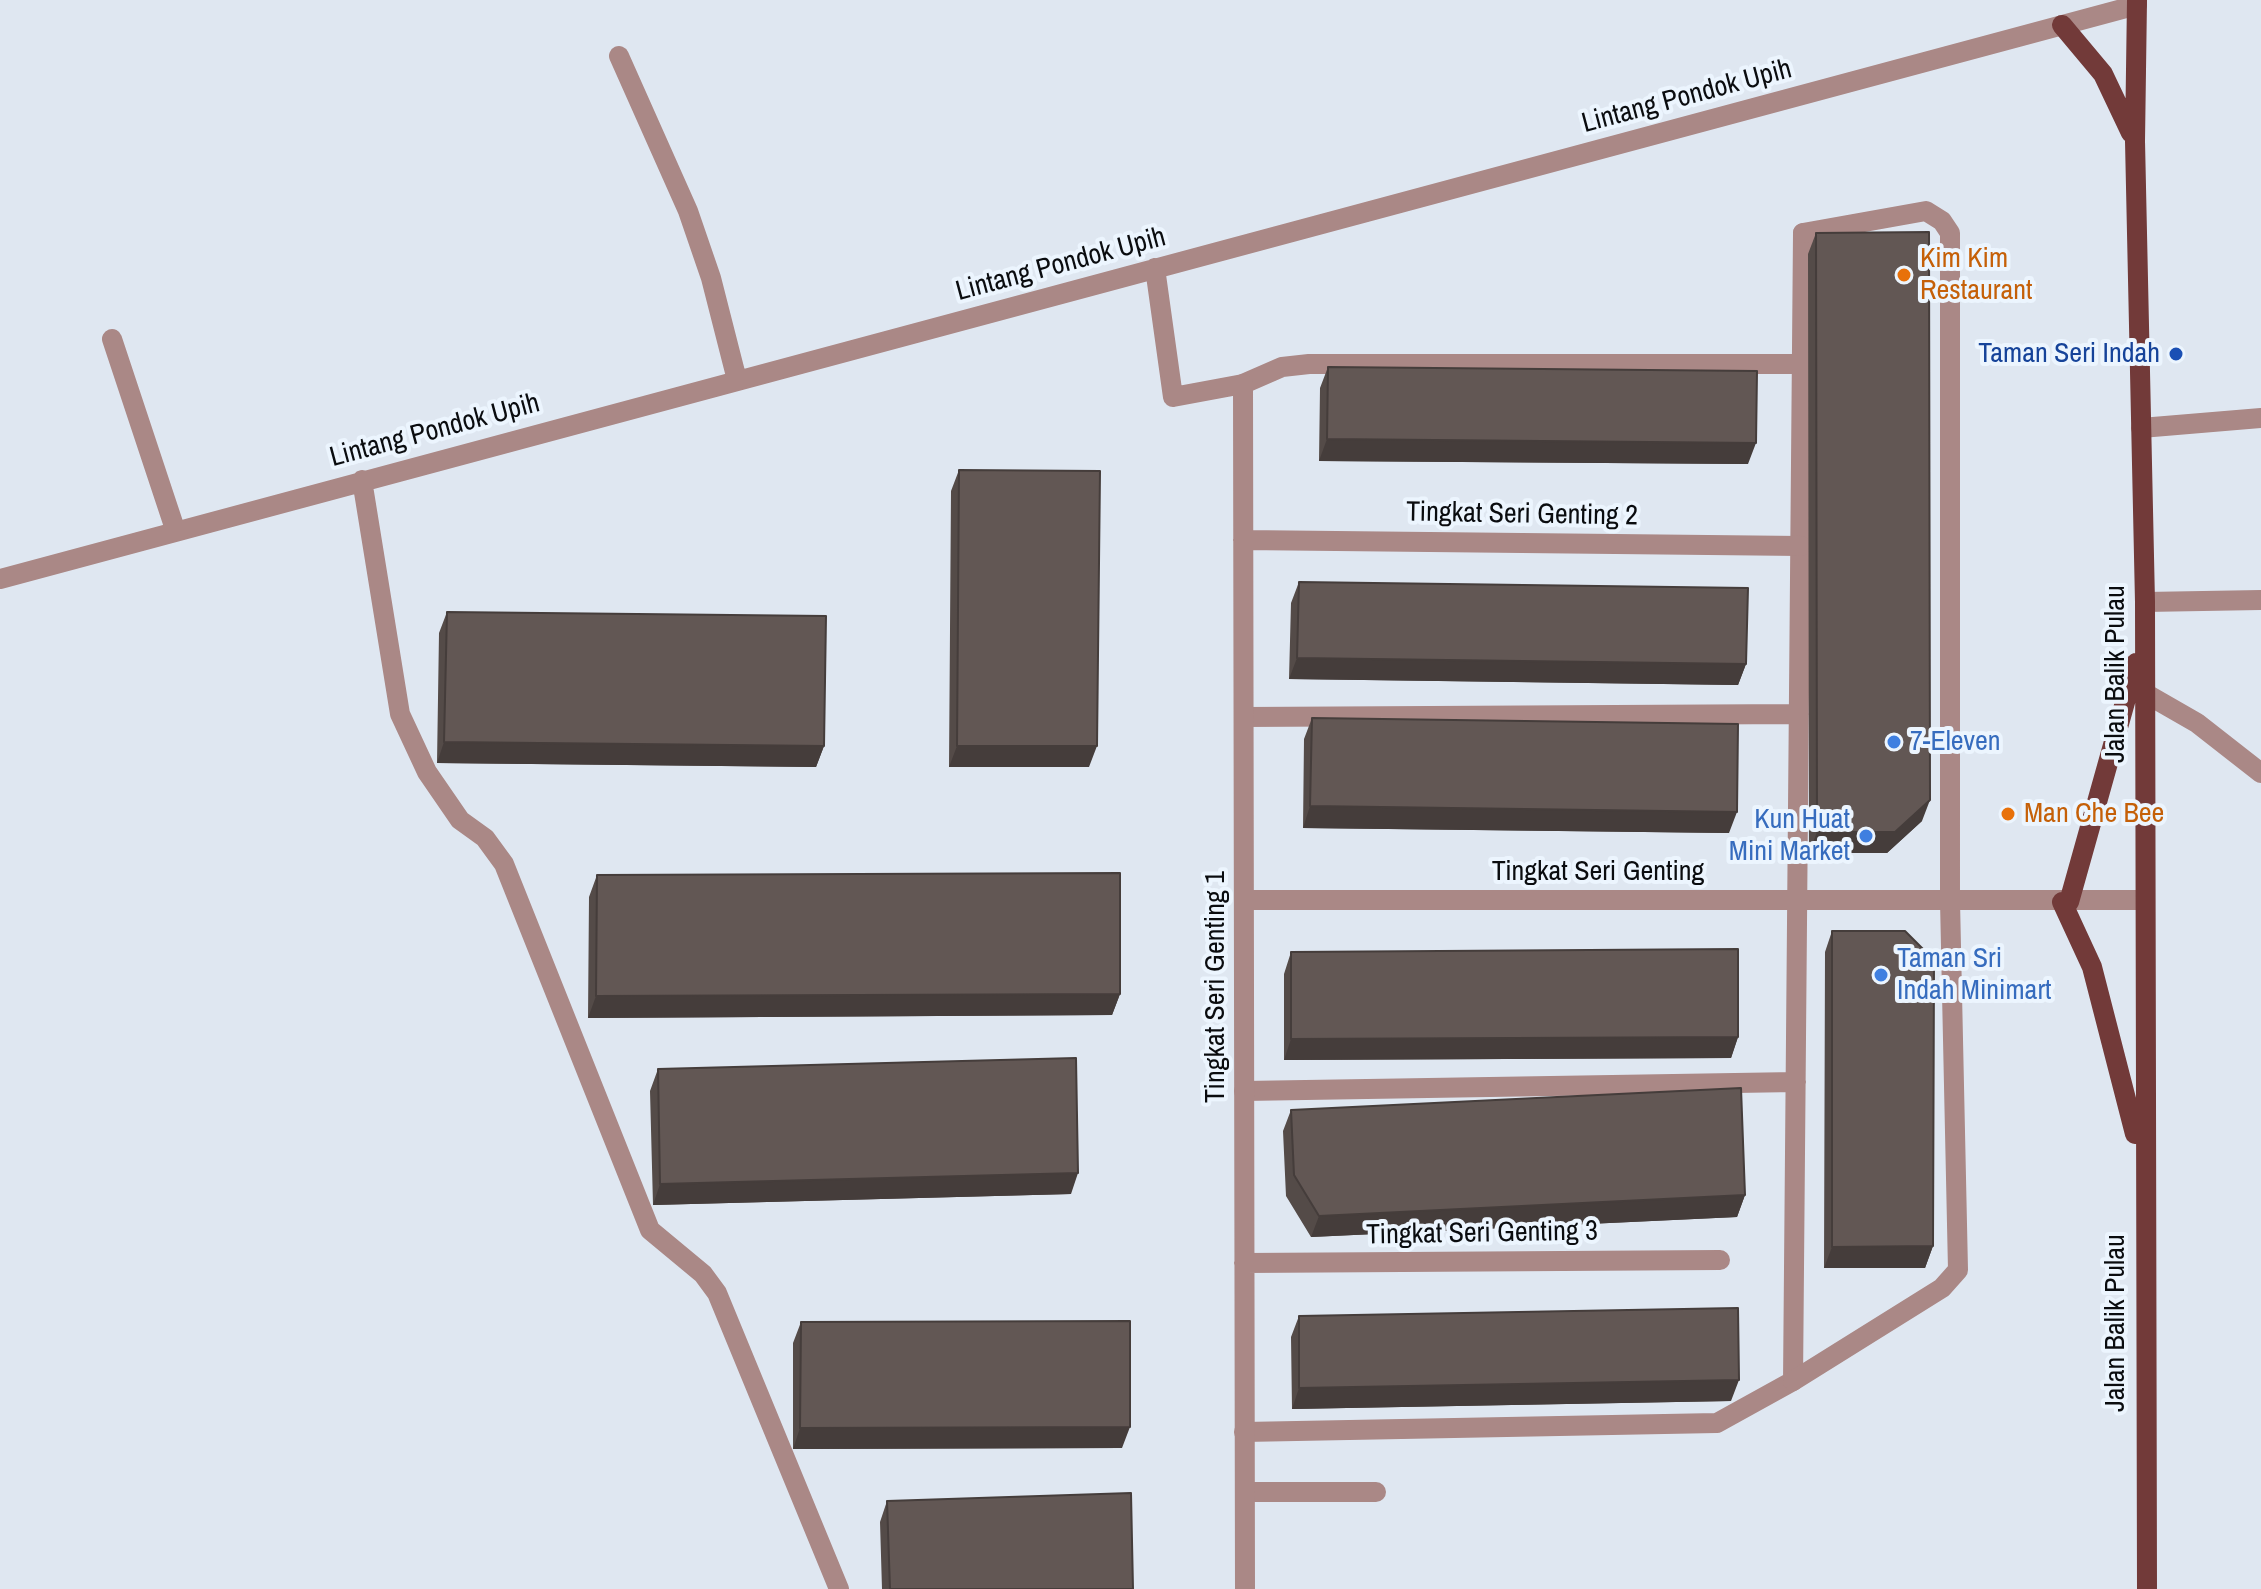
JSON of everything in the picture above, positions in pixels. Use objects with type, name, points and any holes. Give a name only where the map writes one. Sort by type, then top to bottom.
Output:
[{"type":"main road","name":"Jalan Balik Pulau","points":[[2137,2],[2135,141],[2145,602],[2143,1169],[2147,1589]]},
{"type":"main road","points":[[2062,25],[2103,74],[2135,141]]},
{"type":"main road","points":[[2143,640],[2066,902],[2092,967],[2143,1169]]},
{"type":"street","name":"Lintang Pondok Upih","points":[[0,579],[175,529],[2062,25],[2137,2]]},
{"type":"street","points":[[619,56],[688,211],[711,278],[737,380]]},
{"type":"street","points":[[1244,1432],[1705,1424],[1737,1414],[1793,1381],[1942,1288],[1958,1270],[1950,901],[1950,233],[1942,221],[1926,211],[1803,233],[1793,1381]]},
{"type":"street","points":[[1155,268],[1173,397],[1243,384],[1282,367],[1309,364],[1803,364]]},
{"type":"street","points":[[112,339],[175,529]]},
{"type":"street","name":"Tingkat Seri Genting 1","points":[[1243,384],[1245,1589]]},
{"type":"street","points":[[2141,428],[2261,418]]},
{"type":"street","points":[[362,480],[400,714],[427,772],[460,820],[485,838],[504,864],[650,1230],[703,1274],[717,1293],[839,1589]]},
{"type":"street","name":"Tingkat Seri Genting 2","points":[[1243,540],[1801,546]]},
{"type":"street","points":[[2145,602],[2261,600]]},
{"type":"street","points":[[2143,692],[2197,723],[2261,773]]},
{"type":"street","points":[[1244,717],[1799,714]]},
{"type":"street","name":"Tingkat Seri Genting","points":[[1244,900],[2143,900]]},
{"type":"street","points":[[1244,1091],[1796,1082]]},
{"type":"street","name":"Tingkat Seri Genting 3","points":[[1244,1263],[1720,1260]]},
{"type":"street","points":[[1245,1492],[1376,1492]]},
{"type":"building","points":[[1929,232],[1930,800],[1895,832],[1817,832],[1816,233]]},
{"type":"building","points":[[1328,367],[1757,371],[1756,443],[1327,439]]},
{"type":"building","points":[[959,470],[1100,471],[1097,746],[957,746]]},
{"type":"building","points":[[1299,582],[1748,588],[1746,664],[1297,658]]},
{"type":"building","points":[[447,612],[826,616],[824,746],[444,742]]},
{"type":"building","points":[[1312,718],[1738,724],[1737,812],[1310,806]]},
{"type":"building","points":[[1120,873],[1120,994],[596,996],[597,875]]},
{"type":"building","points":[[1832,931],[1905,931],[1934,960],[1933,1246],[1832,1247]]},
{"type":"building","points":[[1738,949],[1738,1037],[1291,1039],[1291,952]]},
{"type":"building","points":[[1076,1058],[1078,1173],[660,1184],[658,1069]]},
{"type":"building","points":[[1741,1088],[1745,1195],[1319,1216],[1294,1175],[1291,1110]]},
{"type":"building","points":[[1738,1308],[1739,1380],[1299,1388],[1299,1316]]},
{"type":"building","points":[[1130,1321],[1130,1427],[800,1428],[801,1322]]},
{"type":"building","points":[[1131,1493],[1133,1589],[890,1589],[887,1501]]},
{"type":"place","name":"Kim Kim Restaurant","points":[[1904,275]]},
{"type":"place","name":"Taman Seri Indah","points":[[2176,354]]},
{"type":"place","name":"7-Eleven","points":[[1894,742]]},
{"type":"place","name":"Man Che Bee","points":[[2008,814]]},
{"type":"place","name":"Kun Huat Mini Market","points":[[1866,836]]},
{"type":"place","name":"Taman Sri Indah Minimart","points":[[1881,975]]}]
